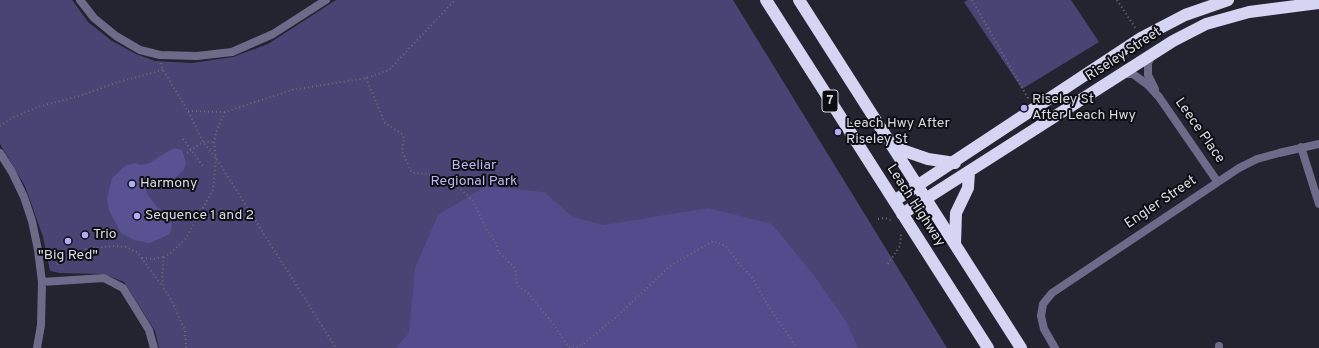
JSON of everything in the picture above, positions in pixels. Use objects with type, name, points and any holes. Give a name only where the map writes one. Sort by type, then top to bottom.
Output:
[{"type":"highway","name":"Leach Highway","points":[[766,0],[894,201],[903,229],[988,348]]},
{"type":"highway","name":"Leach Highway","points":[[800,0],[1021,348]]},
{"type":"highway","name":"Riseley Street","points":[[894,201],[955,163],[1141,38],[1185,15],[1228,0]]},
{"type":"highway","name":"Riseley Street","points":[[900,220],[926,200],[1155,51],[1173,41],[1214,22],[1249,12],[1319,3]]},
{"type":"highway","points":[[893,147],[928,159],[955,163]]},
{"type":"highway","points":[[955,244],[956,213],[968,188],[970,172]]},
{"type":"street","points":[[80,0],[94,18],[116,36],[140,50],[160,55],[197,56],[232,52],[272,34],[326,0]]},
{"type":"street","name":"Leece Place","points":[[1155,51],[1148,63],[1148,75],[1158,97]]},
{"type":"street","name":"Leece Place","points":[[1121,74],[1133,74],[1148,85],[1217,181]]},
{"type":"street","name":"Engler Street","points":[[1055,348],[1044,329],[1041,316],[1043,304],[1052,293],[1217,181],[1257,159],[1301,147],[1319,144]]},
{"type":"street","points":[[1301,147],[1319,204]]},
{"type":"street","points":[[0,153],[12,172],[32,221],[42,282],[41,324],[37,348]]},
{"type":"street","points":[[42,282],[104,278],[123,288],[149,330],[154,348]]},
{"type":"path","points":[[188,111],[225,112],[292,90],[366,78],[389,70],[455,0]]},
{"type":"path","points":[[972,0],[1029,100]]},
{"type":"path","points":[[1117,0],[1138,32]]},
{"type":"path","points":[[160,55],[163,70],[188,111],[203,142],[216,158],[336,348]]},
{"type":"path","points":[[0,126],[14,117],[38,107],[83,95],[163,70]]},
{"type":"path","points":[[366,78],[385,124],[402,134],[404,138],[402,152],[411,171],[452,181],[473,201],[501,256],[512,264],[517,285],[527,292],[554,325],[567,346],[576,348],[583,344],[614,319],[670,266],[713,241],[726,246],[740,265],[751,276],[769,307],[797,348]]},
{"type":"path","points":[[142,258],[153,259],[164,257],[186,238],[213,190],[216,158],[214,142],[225,112]]},
{"type":"path","points":[[183,139],[203,166]]},
{"type":"path","points":[[187,153],[203,142],[214,142]]},
{"type":"path","points":[[878,219],[900,220]]},
{"type":"path","points":[[888,264],[900,246],[903,229]]},
{"type":"path","points":[[57,264],[86,249],[112,246],[132,249],[142,258],[171,299],[185,331],[186,348]]},
{"type":"path","points":[[163,287],[162,275],[164,257]]},
{"type":"green space","name":"Beeliar Regional Park","points":[[0,0],[72,0],[88,22],[112,41],[136,54],[155,61],[192,63],[233,57],[268,44],[336,0],[733,0],[947,348],[159,348],[155,331],[124,282],[104,274],[60,273],[50,271],[43,237],[25,186],[0,144]]},
{"type":"green space","points":[[968,0],[1071,0],[1099,42],[1022,89],[964,2]]},
{"type":"shaded area","points":[[174,148],[182,150],[186,162],[184,170],[171,181],[153,183],[146,189],[147,194],[157,207],[167,216],[172,224],[170,234],[150,243],[134,240],[121,233],[109,210],[107,199],[112,178],[125,166],[135,163],[142,165],[150,163]]},
{"type":"shaded area","points":[[486,186],[544,192],[573,217],[604,225],[708,208],[772,224],[813,274],[847,323],[858,348],[396,348],[409,333],[415,268],[438,215]]},
{"type":"place","name":"Riseley St After Leach Hwy","points":[[1024,108]]},
{"type":"place","name":"Leach Hwy After Riseley St","points":[[838,132]]},
{"type":"place","name":"Harmony","points":[[132,184]]},
{"type":"place","name":"Sequence 1 and 2","points":[[137,216]]},
{"type":"place","name":"Trio","points":[[85,235]]},
{"type":"place","name":"\"Big Red\"","points":[[68,241]]}]
